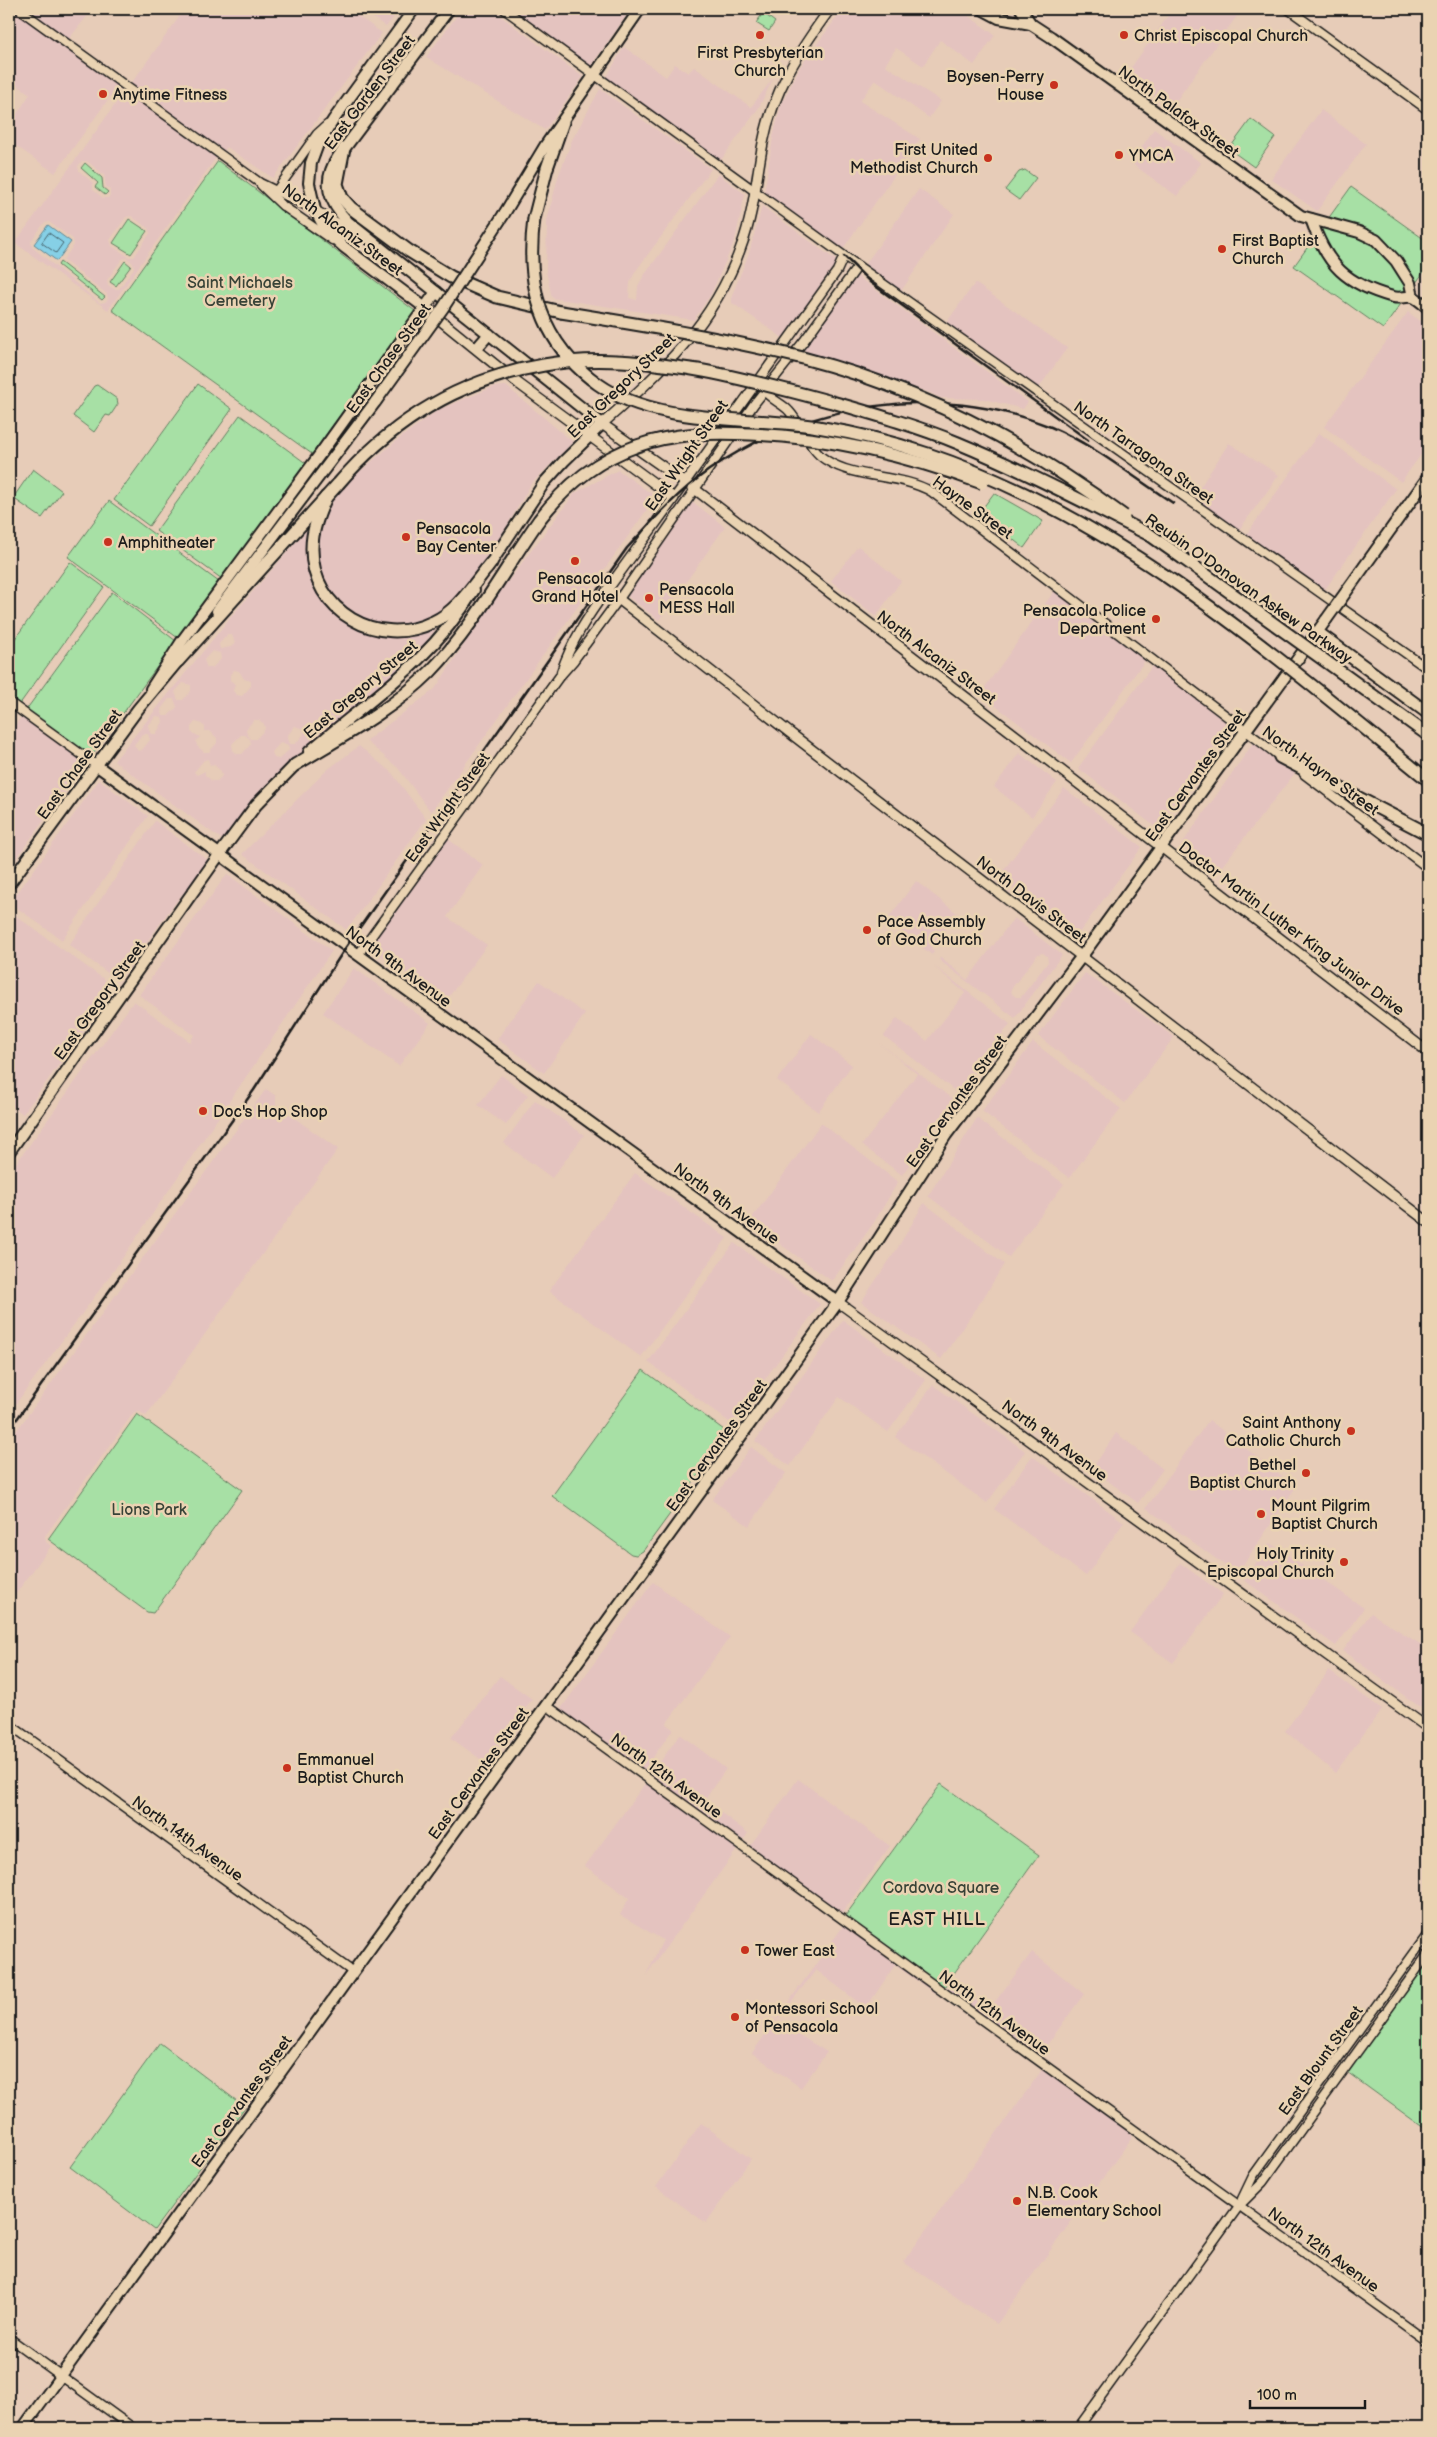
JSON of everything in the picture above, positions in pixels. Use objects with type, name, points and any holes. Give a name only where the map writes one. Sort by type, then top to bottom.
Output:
[{"type":"highway","points":[[564,122],[547,168],[534,219],[531,267],[533,284],[542,315],[556,341],[568,357],[596,382],[612,393],[641,404],[679,413],[817,427],[885,441],[954,464],[1032,499],[1106,539],[1176,582],[1291,668],[1428,780]]},
{"type":"highway","points":[[344,148],[337,184],[342,198],[351,208],[409,251],[451,276],[497,297],[561,312],[704,336],[740,344],[812,361],[900,390],[950,411],[1039,458],[1084,486],[1150,535]]},
{"type":"highway","name":"Reubin O'Donovan Askew Parkway","points":[[178,661],[369,450],[400,425],[436,402],[473,384],[542,365],[588,360],[622,360],[745,379],[915,427],[957,443],[1062,490],[1150,535],[1428,735]]},
{"type":"highway","points":[[295,765],[389,706],[429,673],[465,632],[539,520],[554,501],[577,480],[612,457],[651,442],[714,433],[792,436],[856,445],[927,463],[1032,499]]},
{"type":"highway","points":[[326,497],[313,538],[312,557],[316,575],[331,602],[343,614],[363,626],[396,632],[413,630],[434,622],[453,608],[491,563]]},
{"type":"highway","points":[[1317,632],[1428,713]]},
{"type":"highway","points":[[1280,757],[1428,834]]},
{"type":"main road","name":"East Garden Street","points":[[344,247],[325,228],[315,210],[309,189],[311,163],[318,144],[334,119],[414,9]]},
{"type":"main road","points":[[429,37],[441,9]]},
{"type":"main road","name":"East Garden Street","points":[[372,242],[338,212],[329,195],[329,176],[344,148],[450,9]]},
{"type":"main road","name":"East Chase Street","points":[[9,884],[138,709],[178,661],[376,401],[442,308],[504,214],[545,146],[564,122],[594,74],[640,9]]},
{"type":"main road","name":"East Gregory Street","points":[[9,1152],[219,855],[256,806],[295,765],[424,656],[460,613],[541,487],[589,436],[666,367],[701,325],[736,261],[750,219],[756,192],[762,144],[773,104],[792,64],[830,9]]},
{"type":"main road","name":"North Palafox Street","points":[[982,9],[999,18],[1031,24]]},
{"type":"main road","name":"North Palafox Street","points":[[1021,9],[1031,24],[1301,216],[1358,232],[1383,246],[1396,261],[1410,283],[1413,297]]},
{"type":"main road","points":[[1311,219],[1319,241],[1339,270],[1351,282],[1366,289],[1397,298],[1413,297],[1428,308]]},
{"type":"main road","name":"North Alcaniz Street","points":[[372,242],[602,424],[686,482],[1161,847]]},
{"type":"main road","name":"North Alcaniz Street","points":[[344,247],[424,307],[519,384],[674,498]]},
{"type":"main road","name":"East Chase Street","points":[[138,709],[182,640],[318,457],[436,292]]},
{"type":"main road","points":[[476,348],[489,334]]},
{"type":"main road","name":"East Cervantes Street","points":[[23,2428],[838,1302],[946,1136],[1082,956],[1428,477]]},
{"type":"main road","name":"East Wright Street","points":[[607,590],[674,498]]},
{"type":"main road","name":"North Davis Street","points":[[607,590],[794,736],[1428,1222]]},
{"type":"main road","name":"North 9th Avenue","points":[[96,765],[1428,1728]]},
{"type":"main road","name":"Doctor Martin Luther King Junior Drive","points":[[1161,847],[1428,1052]]},
{"type":"street","points":[[19,9],[260,183]]},
{"type":"street","name":"North Tarragona Street","points":[[504,9],[844,256],[1428,669]]},
{"type":"street","points":[[1288,9],[1428,110]]},
{"type":"street","points":[[277,190],[317,134],[334,119]]},
{"type":"street","name":"North Alcaniz Street","points":[[260,183],[315,210],[372,242]]},
{"type":"street","name":"North Alcaniz Street","points":[[260,183],[268,194],[283,206],[319,233],[344,247]]},
{"type":"street","name":"East Wright Street","points":[[674,498],[837,271],[844,256]]},
{"type":"street","name":"East Wright Street","points":[[358,955],[559,676],[619,599],[765,392],[858,266]]},
{"type":"street","points":[[758,380],[765,392]]},
{"type":"street","name":"Hayne Street","points":[[765,392],[790,412],[816,452],[826,460],[848,470],[906,480],[924,487],[958,510],[1054,584]]},
{"type":"street","points":[[674,498],[696,490]]},
{"type":"street","name":"North Hayne Street","points":[[1054,584],[1428,868]]},
{"type":"street","name":"East Wright Street","points":[[559,676],[567,654],[607,590]]},
{"type":"street","name":"North 9th Avenue","points":[[9,702],[96,765]]},
{"type":"street","name":"North 12th Avenue","points":[[546,1705],[1428,2342]]},
{"type":"street","name":"North 14th Avenue","points":[[9,1724],[353,1972]]},
{"type":"street","name":"East Blount Street","points":[[1240,2206],[1253,2176],[1428,1934]]},
{"type":"street","name":"East Blount Street","points":[[1078,2428],[1240,2206],[1263,2182],[1428,1954]]},
{"type":"street","points":[[9,2338],[133,2428]]},
{"type":"shaded area","points":[[25,9],[93,9],[68,40]]},
{"type":"shaded area","points":[[185,9],[348,9],[382,33],[273,178],[227,147],[223,152],[130,85]]},
{"type":"shaded area","points":[[361,9],[400,9],[386,27]]},
{"type":"shaded area","points":[[462,9],[491,9],[583,77],[545,130],[426,57]]},
{"type":"shaded area","points":[[511,9],[631,9],[590,67]]},
{"type":"shaded area","points":[[843,9],[959,9],[995,35],[974,65],[940,40],[923,66],[896,48],[885,65],[941,101],[929,118],[875,80],[860,101],[920,139],[842,250],[764,193],[773,137],[781,105],[800,67]]},
{"type":"shaded area","points":[[1173,9],[1242,9],[1171,108],[1125,76]]},
{"type":"shaded area","points":[[17,12],[118,86],[55,173],[9,141],[9,126],[30,94],[9,79],[9,24]]},
{"type":"shaded area","points":[[624,47],[666,77],[675,64],[688,73],[694,67],[751,107],[774,77],[758,109],[721,160],[606,78]]},
{"type":"shaded area","points":[[600,89],[711,169],[635,272],[630,283],[629,298],[637,300],[638,286],[643,277],[718,174],[745,194],[735,240],[711,294],[694,320],[552,298],[546,271],[547,221],[558,177],[572,140]]},
{"type":"shaded area","points":[[125,91],[218,158],[215,159],[108,310],[15,243]],"holes":[[[82,161],[87,161],[104,175],[106,187],[110,190],[108,198],[103,198],[93,190],[93,183],[79,171],[78,166]],[[131,216],[148,228],[150,233],[134,257],[129,257],[112,246],[110,240],[126,217]],[[45,222],[49,222],[73,239],[74,245],[63,260],[107,294],[108,299],[100,303],[32,247],[31,241]],[[127,258],[133,263],[134,268],[119,289],[114,289],[108,285],[107,280],[122,259]]]},
{"type":"shaded area","points":[[1321,110],[1366,144],[1317,211],[1271,179]]},
{"type":"shaded area","points":[[1154,129],[1201,163],[1177,196],[1131,163]]},
{"type":"shaded area","points":[[919,189],[954,214],[901,291],[864,266]]},
{"type":"shaded area","points":[[762,206],[837,261],[783,338],[732,303],[732,295],[749,253]]},
{"type":"shaded area","points":[[857,276],[1028,402],[1023,409],[984,399],[941,398],[803,350]]},
{"type":"shaded area","points":[[975,283],[1067,348],[1038,389],[946,323]]},
{"type":"shaded area","points":[[1408,312],[1428,327],[1428,445],[1401,482],[1324,427]]},
{"type":"shaded area","points":[[506,386],[573,442],[531,484],[487,561],[455,599],[438,614],[403,627],[364,622],[334,600],[320,574],[317,539],[326,508],[352,478],[401,437],[438,410],[493,387]]},
{"type":"shaded area","points":[[1319,433],[1396,489],[1324,591],[1246,535]]},
{"type":"shaded area","points":[[1229,443],[1279,475],[1239,530],[1193,498]]},
{"type":"shaded area","points":[[618,470],[656,497],[431,812],[398,768],[366,741],[435,689],[487,609],[575,493]]},
{"type":"shaded area","points":[[693,502],[725,527],[659,620],[627,596]]},
{"type":"shaded area","points":[[311,525],[310,566],[355,626],[370,633],[396,636],[414,634],[441,623],[402,671],[324,734],[278,775],[253,802],[224,841],[114,761],[235,612]],"holes":[[[227,635],[232,635],[235,643],[231,647],[220,649],[219,644]],[[212,651],[220,653],[221,659],[212,668],[207,668],[204,660]],[[234,670],[239,671],[244,679],[251,681],[251,686],[242,696],[237,695],[233,691],[235,684],[230,680],[230,675]],[[183,683],[191,685],[191,691],[183,700],[178,700],[175,692]],[[169,699],[174,699],[177,707],[168,716],[163,716],[161,709]],[[156,716],[162,717],[163,722],[156,734],[151,734],[148,726]],[[254,720],[259,720],[264,724],[265,729],[256,739],[251,739],[246,729]],[[195,722],[205,727],[205,731],[210,731],[217,738],[217,743],[209,752],[204,752],[197,746],[196,741],[200,737],[191,732],[191,727]],[[295,726],[303,729],[304,734],[295,744],[290,744],[287,736]],[[142,734],[148,734],[150,740],[142,750],[138,751],[134,745]],[[241,735],[245,735],[250,739],[251,744],[242,754],[237,754],[233,750],[232,744]],[[281,742],[288,745],[289,750],[279,759],[274,758],[272,752]],[[208,759],[210,765],[214,765],[221,771],[222,776],[217,781],[212,781],[205,775],[205,771],[197,775],[194,772],[204,760]]]},
{"type":"shaded area","points":[[858,546],[901,581],[876,616],[831,581]]},
{"type":"shaded area","points":[[1055,590],[1146,659],[1071,763],[980,694]]},
{"type":"shaded area","points":[[1153,665],[1230,724],[1157,828],[1078,768]]},
{"type":"shaded area","points":[[22,716],[86,763],[9,868],[9,734]]},
{"type":"shaded area","points":[[1254,742],[1295,773],[1215,875],[1179,848]]},
{"type":"shaded area","points":[[359,746],[392,773],[426,819],[347,930],[242,854],[327,770]]},
{"type":"shaded area","points":[[1019,753],[1057,782],[1032,817],[994,787]]},
{"type":"shaded area","points":[[99,780],[148,816],[62,940],[10,903]]},
{"type":"shaded area","points":[[1064,788],[1142,847],[1076,937],[998,878]]},
{"type":"shaded area","points":[[155,821],[209,861],[172,907],[119,981],[69,945]]},
{"type":"shaded area","points":[[448,839],[483,865],[447,917],[487,945],[445,1002],[369,947]]},
{"type":"shaded area","points":[[227,874],[332,951],[117,1266],[9,1413],[9,1173],[134,1001],[190,1042],[194,1035],[139,995]]},
{"type":"shaded area","points":[[916,881],[958,914],[931,948],[934,951],[932,955],[887,920]]},
{"type":"shaded area","points":[[9,911],[115,987],[23,1114],[9,1104]]},
{"type":"shaded area","points":[[1014,918],[1062,955],[1015,1018],[939,960],[941,957],[967,980]],"holes":[[[1043,953],[1047,956],[1048,962],[1021,997],[1016,997],[1012,994],[1011,989],[1038,954]]]},
{"type":"shaded area","points":[[934,966],[1010,1024],[959,1094],[884,1036],[897,1018],[927,1041],[965,993]]},
{"type":"shaded area","points":[[354,968],[430,1023],[399,1066],[323,1013]]},
{"type":"shaded area","points":[[1085,973],[1174,1037],[1125,1103],[1038,1036]]},
{"type":"shaded area","points":[[539,981],[585,1014],[544,1073],[497,1039]]},
{"type":"shaded area","points":[[811,1034],[852,1065],[818,1112],[777,1080]]},
{"type":"shaded area","points":[[1033,1042],[1121,1109],[1069,1178],[982,1111]]},
{"type":"shaded area","points":[[879,1043],[954,1100],[902,1175],[862,1145],[917,1074]]},
{"type":"shaded area","points":[[501,1075],[528,1095],[506,1125],[478,1105]]},
{"type":"shaded area","points":[[266,1089],[276,1096],[276,1105],[338,1149],[146,1416],[139,1411],[134,1412],[45,1536],[46,1542],[51,1546],[9,1603],[9,1441]]},
{"type":"shaded area","points":[[535,1100],[584,1135],[552,1178],[504,1143]]},
{"type":"shaded area","points":[[977,1118],[1064,1184],[1009,1257],[928,1196]]},
{"type":"shaded area","points":[[821,1123],[898,1182],[873,1224],[832,1281],[749,1222]]},
{"type":"shaded area","points":[[635,1173],[727,1238],[641,1357],[549,1291]]},
{"type":"shaded area","points":[[924,1203],[1004,1264],[984,1297],[941,1359],[861,1302],[897,1249]]},
{"type":"shaded area","points":[[734,1243],[820,1304],[732,1424],[648,1362]]},
{"type":"shaded area","points":[[843,1320],[926,1380],[888,1432],[839,1397],[790,1466],[755,1441]]},
{"type":"shaded area","points":[[933,1385],[1025,1451],[987,1503],[895,1437]]},
{"type":"shaded area","points":[[1209,1420],[1296,1487],[1237,1574],[1146,1508]]},
{"type":"shaded area","points":[[1116,1433],[1163,1469],[1138,1503],[1092,1469]]},
{"type":"shaded area","points":[[751,1447],[786,1473],[749,1526],[712,1500]]},
{"type":"shaded area","points":[[1032,1456],[1124,1522],[1086,1576],[994,1509]]},
{"type":"shaded area","points":[[1270,1543],[1364,1608],[1336,1646],[1244,1580]]},
{"type":"shaded area","points":[[1180,1563],[1223,1594],[1173,1663],[1130,1632]]},
{"type":"shaded area","points":[[653,1582],[730,1637],[666,1724],[673,1729],[644,1770],[560,1710]]},
{"type":"shaded area","points":[[1371,1613],[1428,1649],[1428,1713],[1343,1651]]},
{"type":"shaded area","points":[[1329,1671],[1382,1709],[1335,1773],[1285,1731]]},
{"type":"shaded area","points":[[500,1676],[532,1699],[486,1763],[451,1738]]},
{"type":"shaded area","points":[[680,1734],[726,1769],[704,1800],[748,1833],[742,1842],[651,1775]]},
{"type":"shaded area","points":[[798,1779],[890,1846],[842,1913],[749,1847]]},
{"type":"shaded area","points":[[646,1782],[738,1848],[646,1975],[663,1940],[620,1915],[629,1898],[585,1866]]},
{"type":"shaded area","points":[[844,1925],[936,1991],[934,1993],[895,1965],[866,2008],[816,1970],[776,2021],[827,2052],[801,2088],[752,2053]]},
{"type":"shaded area","points":[[1032,1952],[1084,1994],[1039,2056],[948,1990],[952,1984],[989,2010]]},
{"type":"shaded area","name":"N.B. Cook Elementary School","points":[[1044,2067],[1131,2132],[1131,2139],[997,2324],[903,2262]]},
{"type":"shaded area","points":[[701,2123],[751,2159],[706,2223],[656,2187]]},
{"type":"green space","points":[[763,13],[775,22],[769,31],[756,23]]},
{"type":"green space","points":[[1251,119],[1275,137],[1254,167],[1229,149]]},
{"type":"green space","name":"Saint Michaels Cemetery","points":[[218,161],[415,311],[312,454],[112,310]]},
{"type":"green space","points":[[85,163],[102,178],[103,188],[108,192],[105,195],[95,187],[98,183],[81,168]]},
{"type":"green space","points":[[1025,170],[1036,178],[1019,200],[1005,190],[1019,172]]},
{"type":"green space","points":[[1351,187],[1428,242],[1428,266],[1383,329],[1294,266]]},
{"type":"green space","points":[[129,219],[147,231],[131,254],[113,243]]},
{"type":"green space","points":[[125,261],[131,266],[116,286],[110,282]]},
{"type":"green space","points":[[60,262],[105,297],[102,300],[58,265]]},
{"type":"green space","points":[[198,384],[232,409],[149,526],[114,500]]},
{"type":"green space","points":[[97,385],[117,399],[118,404],[110,416],[106,415],[94,432],[73,416],[94,386]]},
{"type":"green space","points":[[240,415],[307,464],[222,579],[156,531]]},
{"type":"green space","points":[[33,469],[62,491],[42,518],[13,498]]},
{"type":"green space","points":[[994,493],[1043,521],[1024,548],[979,513]]},
{"type":"green space","points":[[109,501],[223,585],[182,641],[68,557]]},
{"type":"green space","points":[[70,562],[104,587],[19,705],[9,697],[9,647]]},
{"type":"green space","points":[[112,592],[176,641],[91,757],[26,710]]},
{"type":"green space","points":[[643,1370],[724,1430],[723,1441],[643,1551],[636,1555],[631,1554],[552,1496]]},
{"type":"green space","name":"Lions Park","points":[[137,1414],[242,1490],[153,1613],[147,1612],[48,1539]]},
{"type":"green space","name":"Cordova Square","points":[[941,1784],[1039,1855],[942,1990],[843,1919]]},
{"type":"green space","points":[[1428,1960],[1428,2131],[1347,2072]]},
{"type":"green space","points":[[160,2043],[245,2107],[154,2230],[70,2167]]},
{"type":"water","points":[[48,225],[71,242],[57,261],[34,244]]},
{"type":"railway","points":[[844,256],[871,283],[1088,440]]},
{"type":"railway","points":[[9,1430],[254,1090],[346,947],[627,548],[666,507],[709,470],[747,447],[788,428],[831,415],[875,406],[919,403],[964,405],[1008,413],[1067,434],[1098,452],[1173,503]]},
{"type":"place","name":"First Presbyterian Church","points":[[760,35]]},
{"type":"place","name":"Christ Episcopal Church","points":[[1124,35]]},
{"type":"place","name":"Boysen-Perry House","points":[[1054,85]]},
{"type":"place","name":"Anytime Fitness","points":[[103,94]]},
{"type":"place","name":"YMCA","points":[[1119,155]]},
{"type":"place","name":"First United Methodist Church","points":[[988,158]]},
{"type":"place","name":"First Baptist Church","points":[[1222,249]]},
{"type":"place","name":"Pensacola Bay Center","points":[[406,537]]},
{"type":"place","name":"Amphitheater","points":[[108,542]]},
{"type":"place","name":"Pensacola Grand Hotel","points":[[575,561]]},
{"type":"place","name":"Pensacola MESS Hall","points":[[649,598]]},
{"type":"place","name":"Pensacola Police Department","points":[[1156,619]]},
{"type":"place","name":"Pace Assembly of God Church","points":[[867,930]]},
{"type":"place","name":"Doc's Hop Shop","points":[[203,1111]]},
{"type":"place","name":"Saint Anthony Catholic Church","points":[[1351,1431]]},
{"type":"place","name":"Bethel Baptist Church","points":[[1306,1473]]},
{"type":"place","name":"Mount Pilgrim Baptist Church","points":[[1261,1514]]},
{"type":"place","name":"Holy Trinity Episcopal Church","points":[[1344,1562]]},
{"type":"place","name":"Emmanuel Baptist Church","points":[[287,1768]]},
{"type":"place","name":"Tower East","points":[[745,1950]]},
{"type":"place","name":"Montessori School of Pensacola","points":[[735,2017]]},
{"type":"place","name":"N.B. Cook Elementary School","points":[[1017,2201]]},
{"type":"district","name":"EAST HILL","points":[[937,1919]]}]
